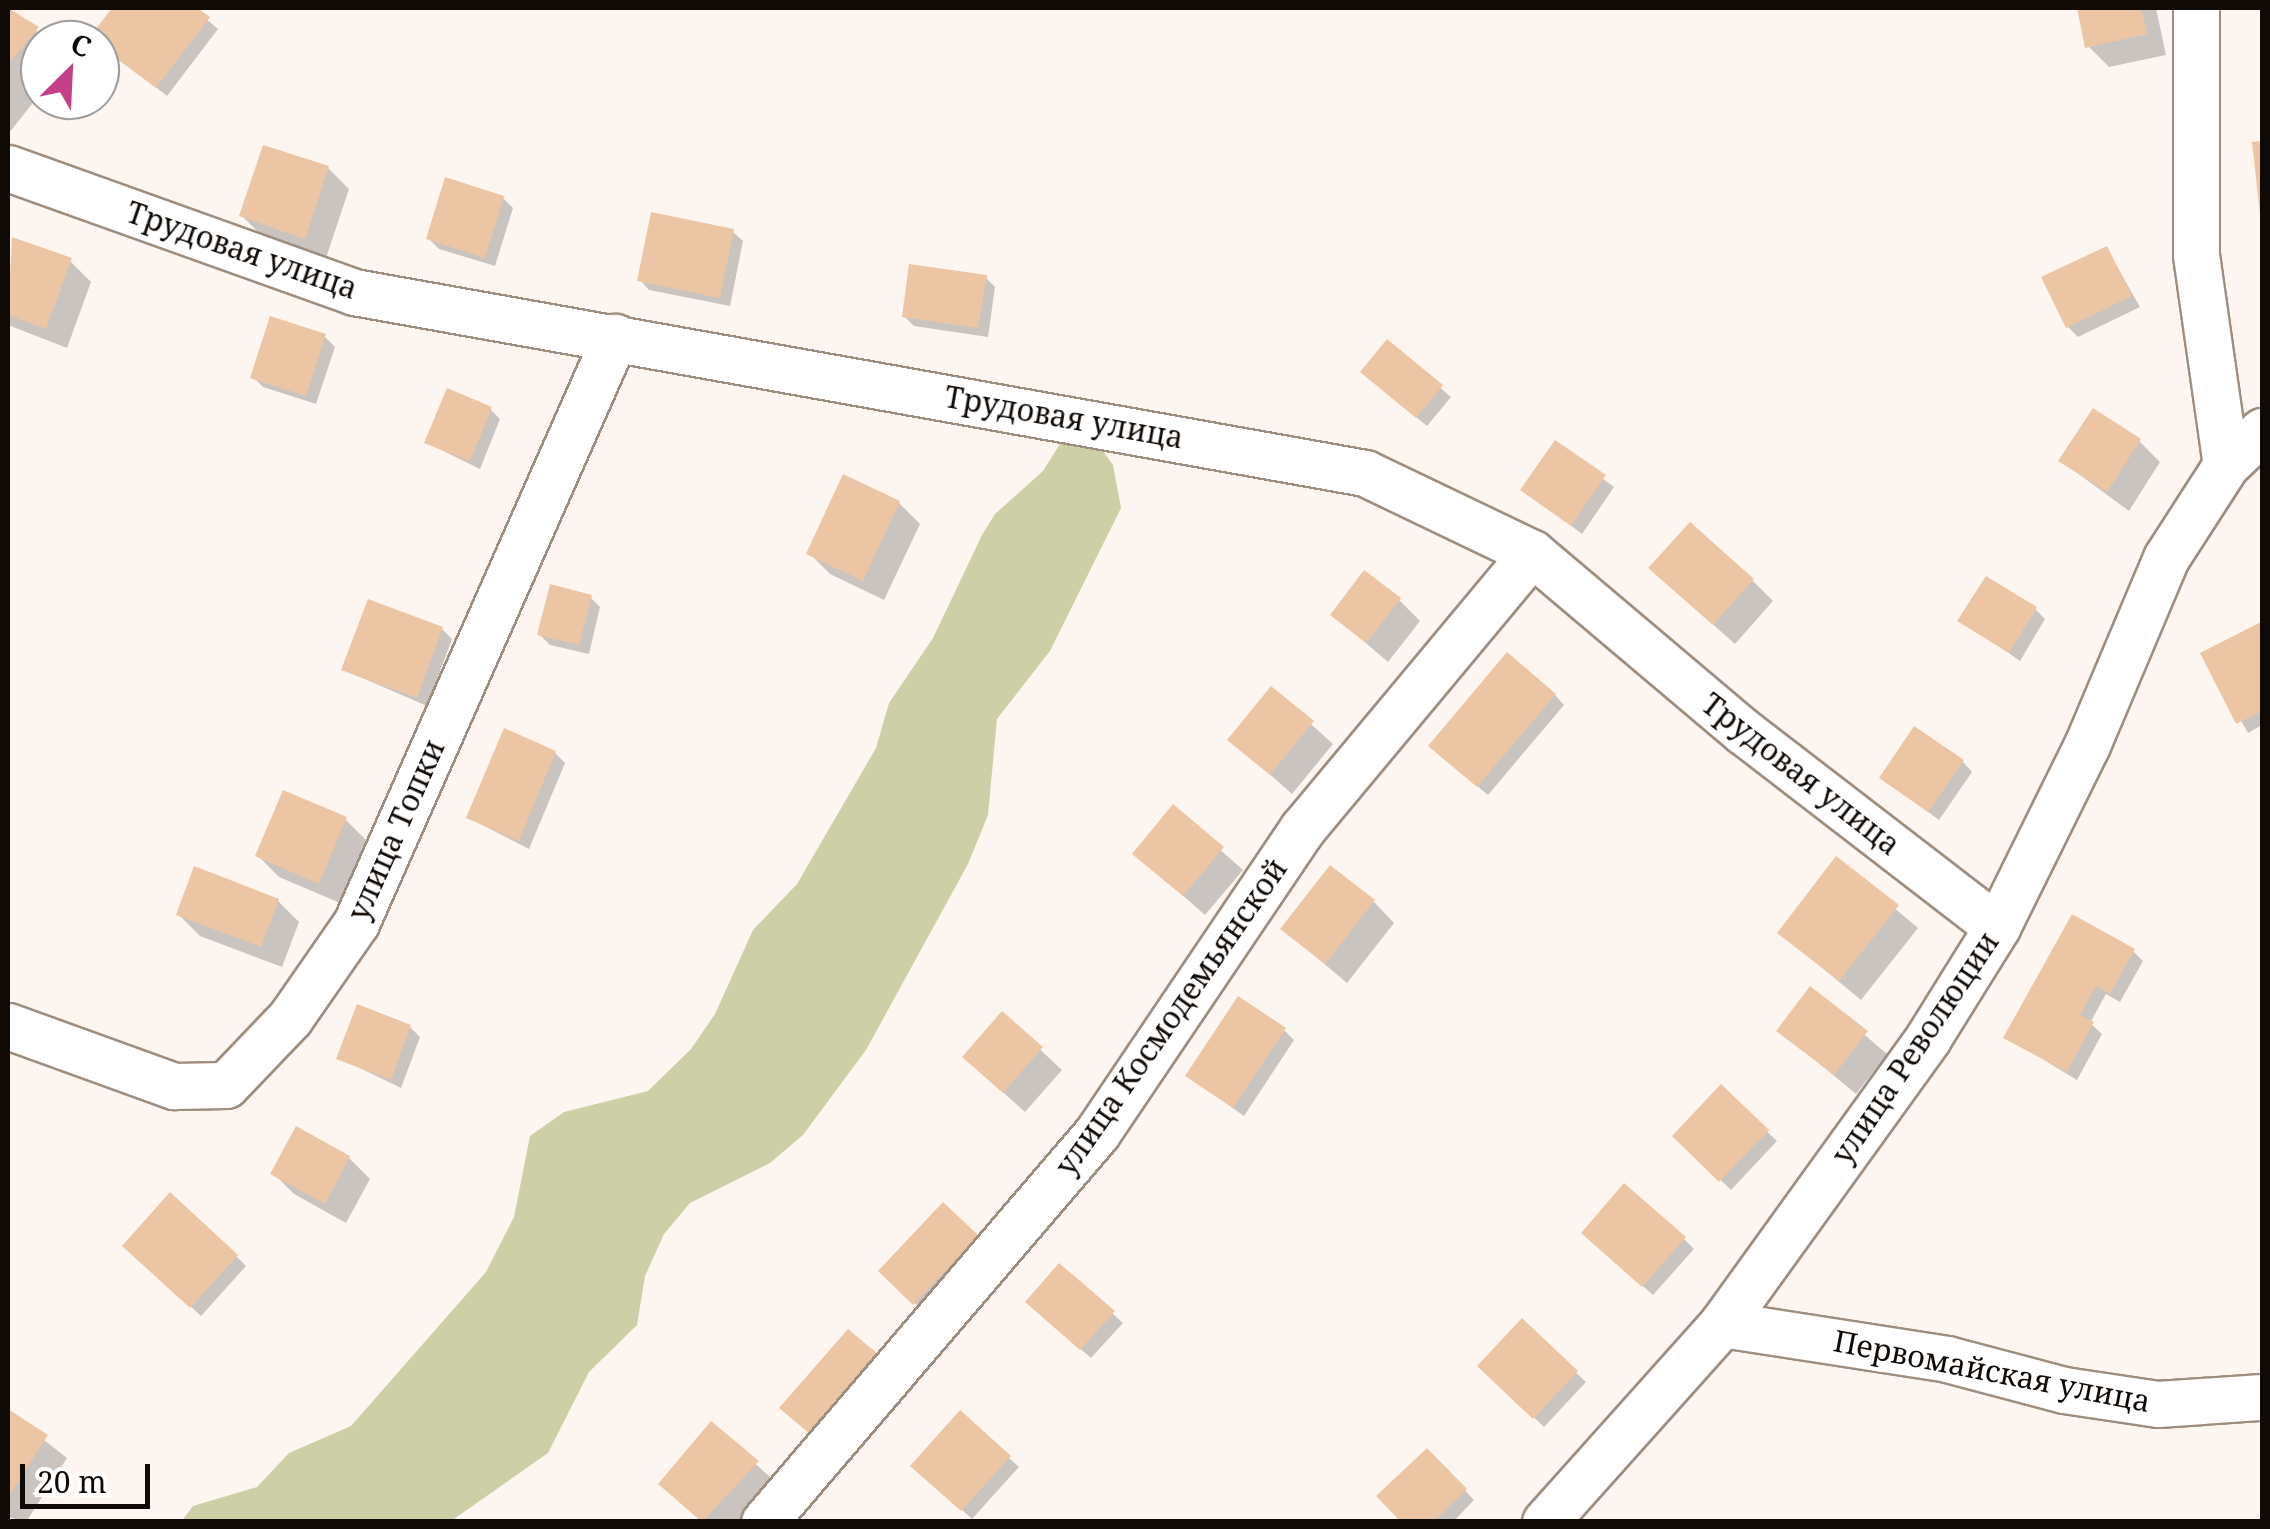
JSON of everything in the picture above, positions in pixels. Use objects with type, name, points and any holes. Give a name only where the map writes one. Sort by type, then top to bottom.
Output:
[{"type":"street","points":[[2196,8],[2196,254],[2226,464]]},
{"type":"street","name":"Трудовая улица","points":[[8,168],[354,292],[1364,473],[1532,552],[1744,732],[1997,927]]},
{"type":"street","name":"улица Топки","points":[[8,1026],[174,1086],[226,1085],[290,1018],[356,922],[616,337]]},
{"type":"street","name":"улица Революции","points":[[1545,1522],[1722,1324],[1928,1038],[1997,927],[2088,745],[2166,558],[2226,464],[2262,430]]},
{"type":"street","name":"улица Космодемьянской","points":[[764,1522],[1098,1133],[1302,829],[1532,552]]},
{"type":"street","name":"Первомайская улица","points":[[1722,1324],[1947,1359],[2064,1390],[2158,1404],[2262,1397]]},
{"type":"green space","points":[[1065,436],[1101,448],[1113,465],[1121,508],[1050,651],[997,719],[988,815],[968,864],[866,1050],[803,1135],[770,1163],[690,1203],[664,1234],[645,1276],[637,1325],[589,1372],[548,1453],[451,1521],[181,1522],[193,1506],[257,1487],[289,1453],[351,1426],[486,1272],[514,1217],[530,1136],[564,1112],[648,1091],[691,1049],[715,1014],[753,930],[797,884],[876,748],[889,703],[933,638],[982,535],[995,514],[1043,471]]},
{"type":"building","points":[[8,8],[28,20],[20,20],[20,50],[8,65]]},
{"type":"building","points":[[112,8],[197,8],[210,17],[156,88],[120,61],[120,20],[103,20]]},
{"type":"building","points":[[2077,8],[2141,8],[2147,34],[2085,48]]},
{"type":"building","points":[[2262,141],[2262,214],[2260,214],[2252,142]]},
{"type":"building","points":[[263,145],[329,166],[305,239],[239,216]]},
{"type":"building","points":[[445,177],[504,196],[485,258],[426,239]]},
{"type":"building","points":[[651,212],[734,229],[720,298],[637,281]]},
{"type":"building","points":[[12,237],[72,258],[46,329],[8,315]]},
{"type":"building","points":[[2107,246],[2132,296],[2066,328],[2041,277]]},
{"type":"building","points":[[909,264],[987,275],[978,328],[902,317]]},
{"type":"building","points":[[270,316],[326,334],[306,396],[250,378]]},
{"type":"building","points":[[1387,339],[1443,385],[1416,418],[1360,372]]},
{"type":"building","points":[[447,388],[492,407],[470,461],[424,443]]},
{"type":"building","points":[[2093,408],[2141,439],[2107,492],[2058,461]]},
{"type":"building","points":[[1555,440],[1606,475],[1571,526],[1520,490]]},
{"type":"building","points":[[843,474],[900,501],[863,581],[806,554]]},
{"type":"building","points":[[1690,522],[1754,579],[1713,625],[1648,568]]},
{"type":"building","points":[[1364,570],[1401,598],[1366,643],[1330,615]]},
{"type":"building","points":[[1986,576],[2037,607],[2009,653],[1957,621]]},
{"type":"building","points":[[550,584],[592,595],[579,645],[537,635]]},
{"type":"building","points":[[368,599],[443,627],[417,698],[341,670]]},
{"type":"building","points":[[2261,622],[2262,711],[2236,724],[2200,653]]},
{"type":"building","points":[[1507,652],[1556,694],[1477,787],[1428,746]]},
{"type":"building","points":[[1271,686],[1314,721],[1270,775],[1227,740]]},
{"type":"building","points":[[1914,726],[1964,760],[1928,812],[1879,778]]},
{"type":"building","points":[[504,728],[556,751],[519,841],[466,818]]},
{"type":"building","points":[[283,790],[347,817],[319,884],[255,856]]},
{"type":"building","points":[[1173,804],[1224,847],[1183,896],[1132,854]]},
{"type":"building","points":[[1836,856],[1899,905],[1839,981],[1777,933]]},
{"type":"building","points":[[1330,865],[1375,900],[1325,964],[1280,929]]},
{"type":"building","points":[[194,866],[279,899],[261,947],[176,915]]},
{"type":"building","points":[[2072,914],[2135,949],[2110,994],[2096,986],[2080,1015],[2094,1022],[2067,1072],[2003,1038]]},
{"type":"building","points":[[1810,986],[1868,1031],[1834,1075],[1776,1031]]},
{"type":"building","points":[[1238,996],[1286,1028],[1233,1108],[1185,1076]]},
{"type":"building","points":[[357,1004],[411,1025],[391,1080],[336,1059]]},
{"type":"building","points":[[1002,1011],[1043,1047],[1003,1093],[962,1057]]},
{"type":"building","points":[[1721,1084],[1769,1130],[1719,1182],[1672,1136]]},
{"type":"building","points":[[296,1126],[350,1156],[325,1204],[270,1174]]},
{"type":"building","points":[[1624,1183],[1686,1237],[1642,1287],[1581,1233]]},
{"type":"building","points":[[170,1192],[238,1255],[190,1308],[122,1246]]},
{"type":"building","points":[[943,1202],[979,1236],[913,1305],[878,1271]]},
{"type":"building","points":[[1059,1263],[1115,1311],[1080,1350],[1025,1302]]},
{"type":"building","points":[[1522,1318],[1578,1371],[1533,1419],[1477,1366]]},
{"type":"building","points":[[848,1329],[879,1355],[810,1434],[779,1408]]},
{"type":"building","points":[[8,1409],[48,1435],[8,1497]]},
{"type":"building","points":[[960,1410],[1011,1456],[961,1511],[910,1466]]},
{"type":"building","points":[[711,1421],[759,1461],[702,1522],[658,1484]]},
{"type":"building","points":[[1427,1448],[1467,1489],[1433,1522],[1401,1522],[1376,1496]]}]
